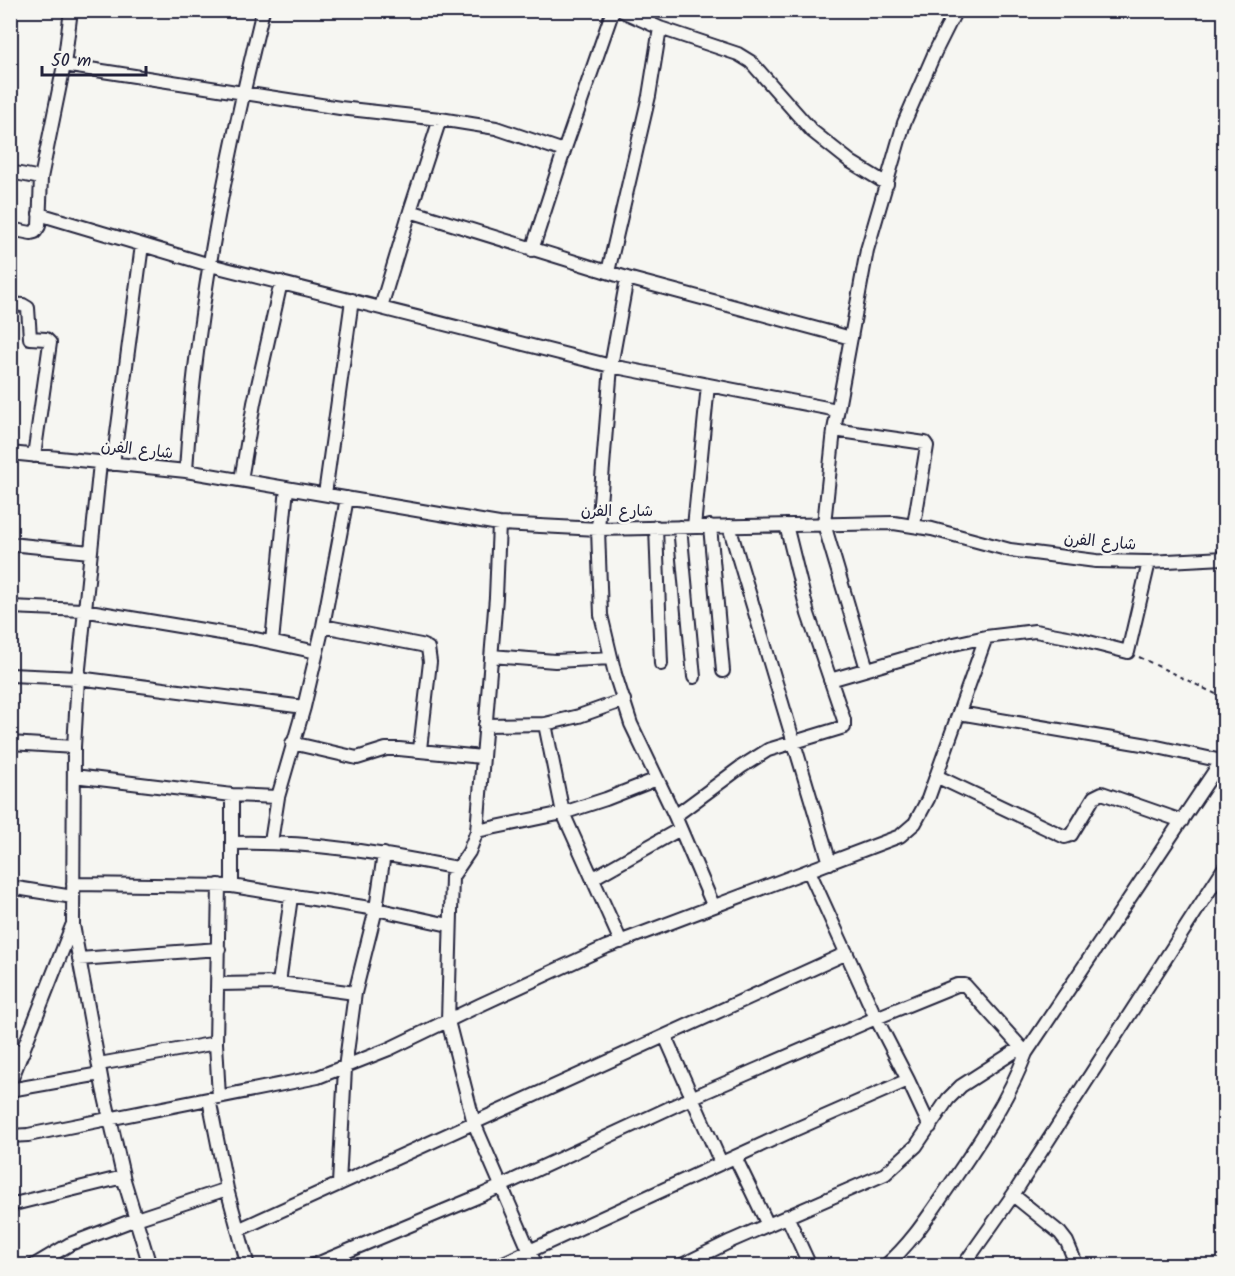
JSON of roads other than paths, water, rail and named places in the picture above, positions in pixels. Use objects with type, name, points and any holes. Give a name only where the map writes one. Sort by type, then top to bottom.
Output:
[{"type":"street","points":[[10,229],[31,233],[35,232],[39,226],[41,178],[64,65],[71,10]]},
{"type":"street","points":[[186,471],[190,400],[210,265],[243,94],[262,10]]},
{"type":"street","points":[[532,250],[613,10]]},
{"type":"street","points":[[620,10],[644,15],[660,28],[738,54],[751,62],[812,131],[851,162],[887,184]]},
{"type":"street","points":[[867,669],[824,524],[834,430],[867,250],[904,123],[956,10]]},
{"type":"street","points":[[608,272],[649,96],[660,28]]},
{"type":"street","points":[[64,65],[340,108],[440,119],[511,132],[564,151]]},
{"type":"street","points":[[381,308],[440,119]]},
{"type":"street","points":[[10,172],[41,178]]},
{"type":"street","points":[[410,211],[627,278],[851,338]]},
{"type":"street","points":[[39,214],[210,265],[612,366],[837,410]]},
{"type":"street","points":[[113,464],[142,245]]},
{"type":"street","points":[[627,278],[612,366],[598,528],[601,615],[631,724],[675,816],[713,905]]},
{"type":"street","points":[[241,480],[254,403],[281,282]]},
{"type":"street","points":[[325,494],[352,300]]},
{"type":"street","points":[[10,304],[23,305],[28,308],[31,339],[46,339],[50,343],[34,456]]},
{"type":"street","points":[[694,527],[708,385]]},
{"type":"street","points":[[834,430],[925,443],[927,446],[915,525]]},
{"type":"street","name":"شارع الفرن","points":[[10,453],[186,471],[499,524],[598,528],[873,522],[915,525],[1010,550],[1096,561],[1149,562],[1224,558]]},
{"type":"street","points":[[100,463],[83,610],[78,678],[74,747],[72,925],[99,1069],[123,1177],[150,1266]]},
{"type":"street","points":[[272,642],[287,488]]},
{"type":"street","points":[[271,842],[278,797],[304,707],[323,626],[347,498]]},
{"type":"street","points":[[499,524],[496,597],[477,831],[468,852],[452,878],[448,1021],[474,1123],[536,1266]]},
{"type":"street","points":[[675,816],[768,750],[844,727],[844,720],[808,614],[786,525]]},
{"type":"street","points":[[710,526],[723,671]]},
{"type":"street","points":[[729,526],[830,863]]},
{"type":"street","points":[[656,527],[661,664]]},
{"type":"street","points":[[680,527],[694,678]]},
{"type":"street","points":[[10,544],[90,552]]},
{"type":"street","points":[[831,680],[954,644],[986,637],[1035,631],[1128,652],[1149,562]]},
{"type":"street","points":[[10,607],[83,610],[272,642],[317,652]]},
{"type":"street","points":[[323,626],[428,648],[430,662],[420,749]]},
{"type":"street","points":[[10,1136],[28,1135],[318,1077],[345,1068],[621,942],[713,905],[900,836],[915,824],[928,800],[986,637]]},
{"type":"street","points":[[491,656],[555,661],[611,658]]},
{"type":"street","points":[[10,675],[78,678],[304,707]]},
{"type":"street","points":[[485,725],[544,724],[579,716],[624,699]]},
{"type":"street","points":[[885,1266],[903,1251],[917,1233],[983,1136],[1013,1083],[1023,1051],[1223,759],[959,713]]},
{"type":"street","points":[[544,724],[563,813],[621,942]]},
{"type":"street","points":[[10,743],[74,747]]},
{"type":"street","points":[[292,743],[357,758],[386,749],[420,749],[482,757]]},
{"type":"street","points":[[74,776],[232,795],[278,797]]},
{"type":"street","points":[[936,776],[1065,837],[1071,836],[1094,797],[1102,793],[1182,821]]},
{"type":"street","points":[[477,831],[563,813],[657,779]]},
{"type":"street","points":[[232,795],[234,843],[232,886]]},
{"type":"street","points":[[593,878],[680,829]]},
{"type":"street","points":[[234,843],[271,842],[384,854],[457,868]]},
{"type":"street","points":[[339,1184],[345,1068],[355,993],[376,909],[384,854]]},
{"type":"street","points":[[963,1266],[1013,1195],[1224,868]]},
{"type":"street","points":[[808,871],[876,1018],[930,1127]]},
{"type":"street","points":[[73,884],[232,886],[376,909],[449,925]]},
{"type":"street","points":[[219,885],[214,1098],[227,1189],[248,1266]]},
{"type":"street","points":[[10,886],[73,897]]},
{"type":"street","points":[[279,983],[291,897]]},
{"type":"street","points":[[10,1083],[17,1051],[72,925]]},
{"type":"street","points":[[80,959],[219,949]]},
{"type":"street","points":[[238,1230],[847,953]]},
{"type":"street","points":[[218,984],[279,983],[355,993]]},
{"type":"street","points":[[312,1266],[502,1186],[691,1098],[876,1018],[962,984],[1023,1051]]},
{"type":"street","points":[[665,1036],[721,1163]]},
{"type":"street","points":[[10,1090],[216,1043]]},
{"type":"street","points":[[680,1266],[787,1216],[885,1174],[905,1158],[930,1127],[948,1099],[961,1086],[1023,1051]]},
{"type":"street","points":[[497,1266],[908,1080]]},
{"type":"street","points":[[735,1157],[768,1225]]},
{"type":"street","points":[[10,1205],[123,1177]]},
{"type":"street","points":[[33,1266],[70,1244],[227,1189]]},
{"type":"street","points":[[1013,1195],[1060,1233],[1067,1242],[1077,1266]]},
{"type":"street","points":[[787,1216],[810,1266]]}]
